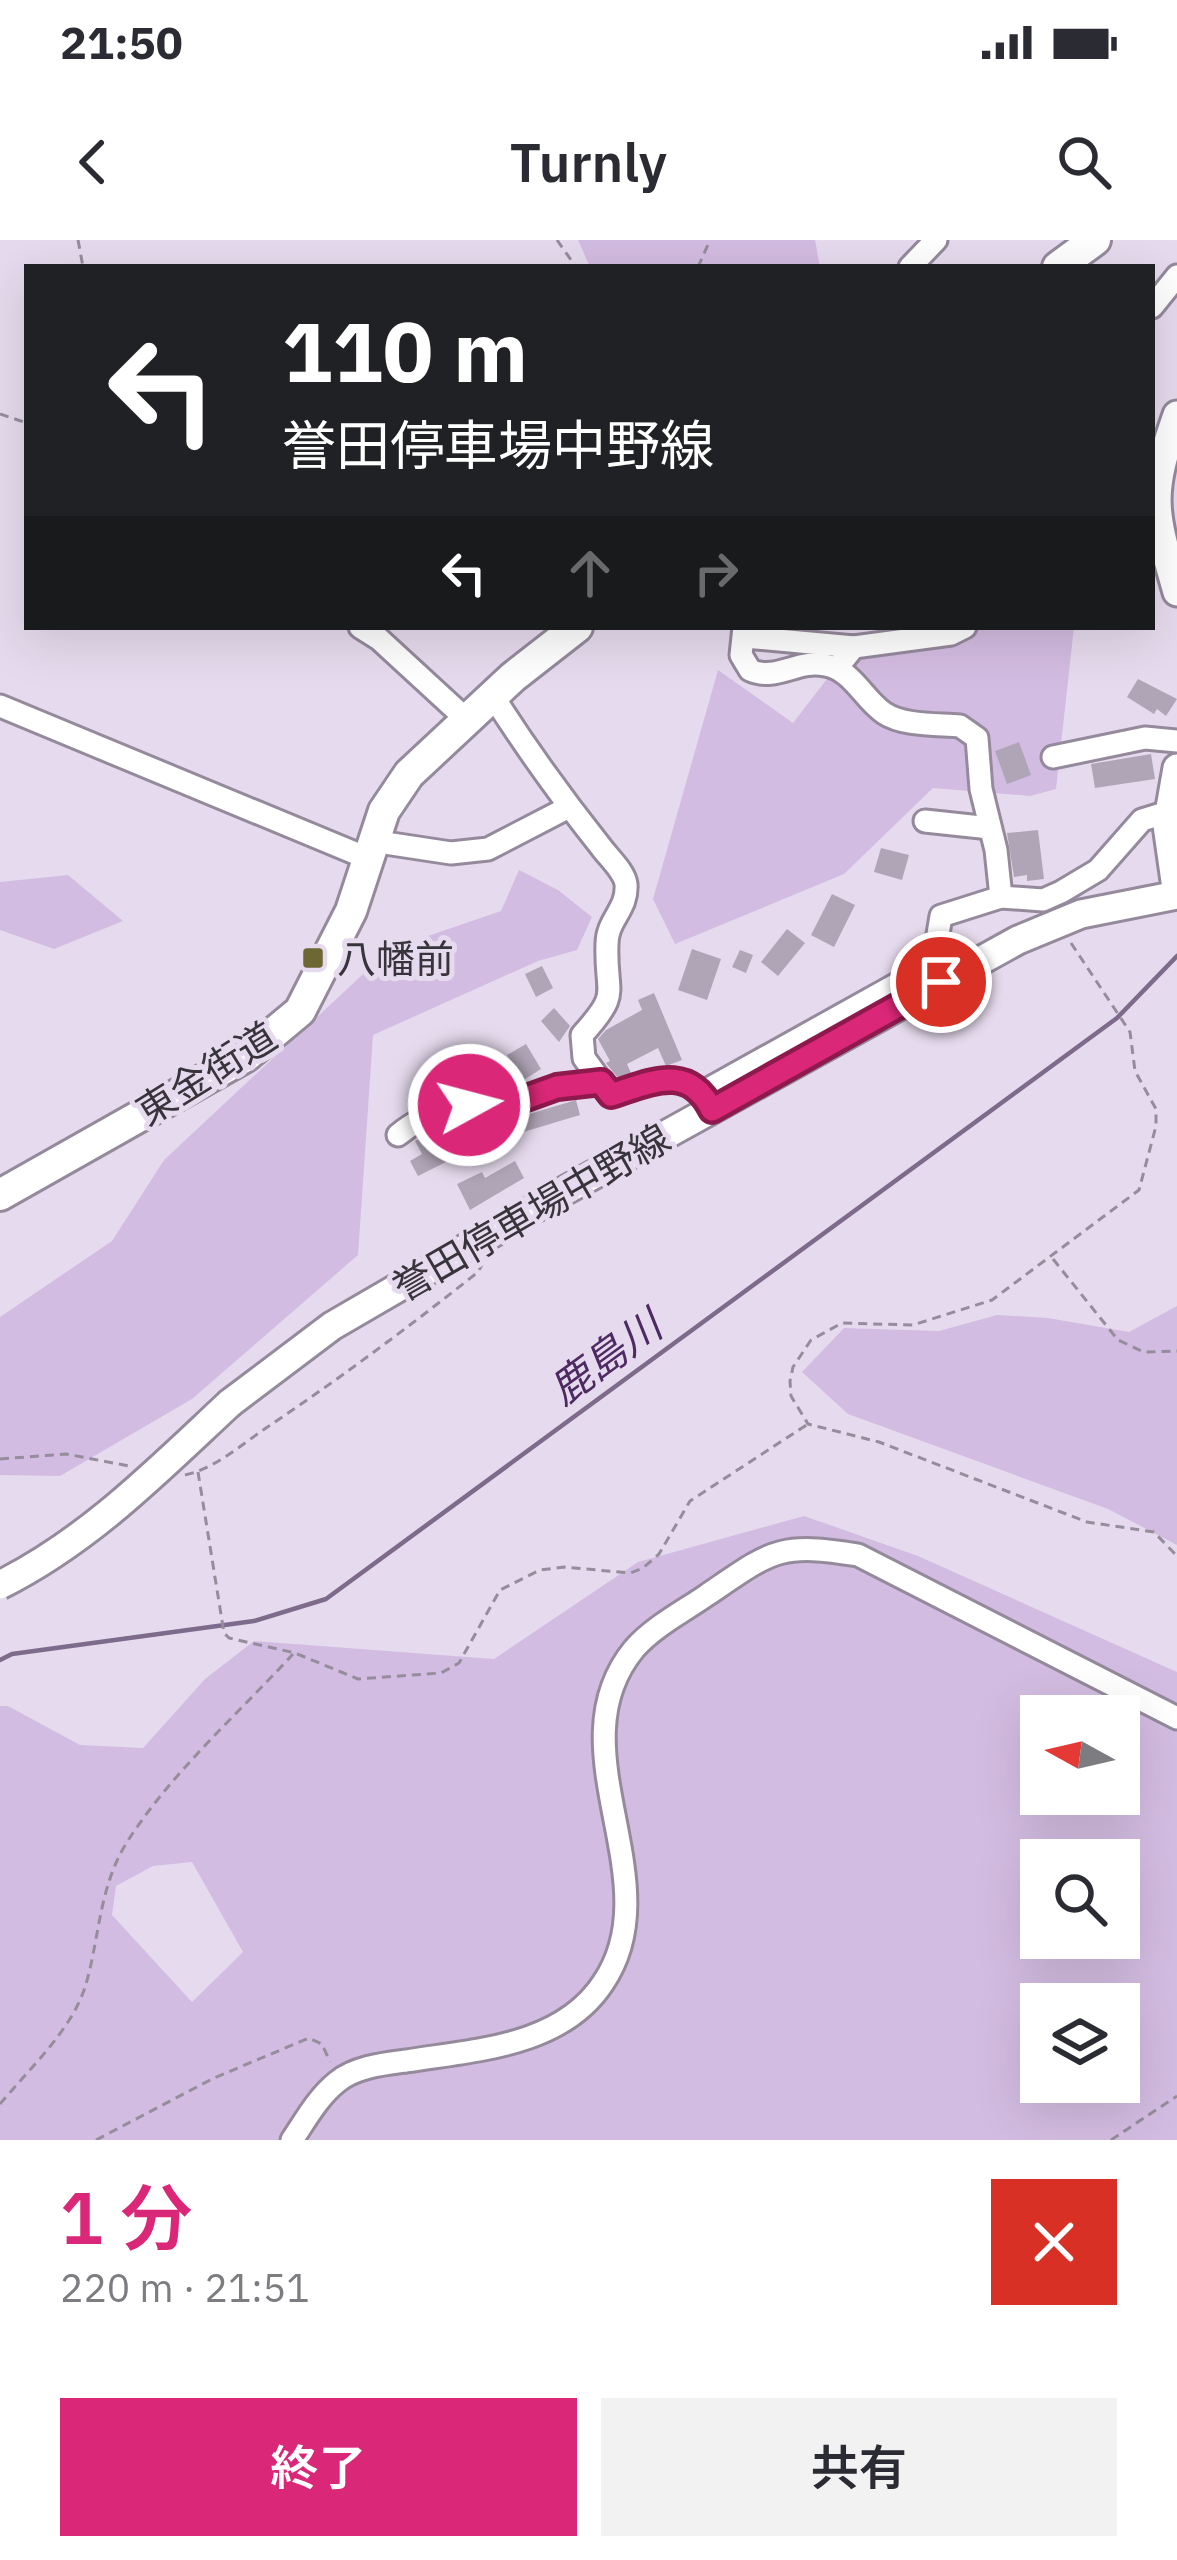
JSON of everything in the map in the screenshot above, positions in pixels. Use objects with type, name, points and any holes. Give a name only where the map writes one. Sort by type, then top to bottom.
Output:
[{"type":"highway","name":"東金街道","points":[[0,1195],[246,1056],[300,1011],[335,947],[384,811],[409,773],[574,630]]},
{"type":"main road","points":[[1177,415],[1161,460],[1155,499],[1156,519],[1177,592]]},
{"type":"main road","points":[[1177,768],[1168,812],[1177,895]]},
{"type":"main road","name":"誉田停車場中野線","points":[[0,1585],[40,1565],[94,1527],[230,1403],[332,1326],[707,1101],[1049,911],[1177,895]]},
{"type":"street","points":[[913,264],[936,240]]},
{"type":"street","points":[[1155,303],[1177,276]]},
{"type":"street","points":[[366,630],[466,719]]},
{"type":"street","points":[[959,630],[854,647],[744,632],[743,664],[760,675],[808,663],[837,668],[886,715],[960,726],[970,732],[976,738],[1001,897]]},
{"type":"street","points":[[837,668],[854,647]]},
{"type":"street","points":[[493,696],[569,807],[626,878],[625,906],[610,926],[607,944],[612,992],[582,1036],[584,1058],[611,1095],[672,1079],[691,1082],[707,1101],[933,964],[941,916],[1001,897],[1049,911],[1098,870],[1142,820],[1168,812]]},
{"type":"street","points":[[0,706],[369,850],[451,853],[488,849],[569,807]]},
{"type":"street","points":[[1053,757],[1145,738],[1177,741]]},
{"type":"street","points":[[925,821],[990,828]]},
{"type":"street","points":[[398,1135],[435,1112],[510,1104],[557,1087],[601,1082]]},
{"type":"street","points":[[292,2140],[338,2080],[372,2066],[534,2036],[571,2016],[603,1984],[619,1950],[625,1915],[625,1876],[603,1744],[604,1713],[615,1683],[638,1645],[768,1554],[809,1547],[858,1555],[1177,1718]]},
{"type":"path","points":[[1049,911],[1117,1009],[1135,1071],[1156,1109],[1145,1178],[1128,1202],[980,1305],[913,1325],[842,1323],[811,1340],[793,1367],[791,1396],[808,1424],[879,1442],[1087,1522],[1154,1532],[1177,1556]]},
{"type":"path","points":[[178,1476],[198,1472],[339,1379],[478,1272],[490,1234]]},
{"type":"path","points":[[1051,1257],[1128,1348],[1177,1351]]},
{"type":"path","points":[[198,1472],[224,1633],[229,1638],[295,1653],[358,1679],[441,1673],[459,1663],[500,1590],[541,1570],[564,1567],[630,1573],[643,1568],[659,1554],[690,1501],[808,1424]]},
{"type":"path","points":[[0,1459],[66,1454],[133,1467]]},
{"type":"path","points":[[0,2104],[62,2028],[86,1988],[97,1914],[127,1843],[180,1777],[295,1653]]},
{"type":"path","points":[[96,2140],[214,2078],[309,2038],[322,2044],[338,2080]]},
{"type":"path","points":[[1112,2140],[1177,2096]]},
{"type":"shaded area","points":[[578,240],[815,240],[819,264],[589,264]]},
{"type":"shaded area","points":[[889,630],[1074,630],[1056,789],[1030,796],[933,788],[844,874],[675,944],[653,899],[718,670],[793,723],[843,658]]},
{"type":"shaded area","points":[[519,870],[558,890],[592,917],[577,950],[538,961],[373,1035],[358,1255],[192,1399],[60,1476],[0,1475],[0,1317],[112,1241],[164,1160],[376,962],[425,937],[501,911]]},
{"type":"shaded area","points":[[68,875],[123,921],[54,949],[0,930],[0,882]]},
{"type":"shaded area","points":[[1177,1306],[1177,1545],[1108,1509],[848,1414],[802,1372],[844,1328],[939,1331],[997,1315],[1129,1332]]},
{"type":"shaded area","points":[[804,1516],[918,1556],[1177,1672],[1177,2140],[0,2140],[0,1706],[80,1745],[143,1748],[205,1679],[254,1641],[494,1659],[638,1562]],"holes":[[[192,1862],[243,1952],[192,2002],[112,1915],[116,1886],[153,1866]]]},
{"type":"building","points":[[1138,679],[1177,699],[1166,716],[1127,697]]},
{"type":"building","points":[[1019,742],[1031,775],[1007,784],[995,751]]},
{"type":"building","points":[[1151,754],[1155,779],[1095,788],[1091,764]]},
{"type":"building","points":[[1038,830],[1044,879],[1014,877],[1007,833]]},
{"type":"building","points":[[881,848],[909,855],[902,880],[874,872]]},
{"type":"building","points":[[832,894],[855,905],[834,947],[811,935]]},
{"type":"building","points":[[787,929],[805,943],[778,976],[761,962]]},
{"type":"building","points":[[692,949],[721,959],[707,1000],[678,990]]},
{"type":"building","points":[[740,950],[753,955],[746,973],[732,967]]},
{"type":"building","points":[[542,966],[553,988],[536,997],[525,974]]},
{"type":"building","points":[[654,993],[682,1060],[666,1066],[658,1048],[627,1064],[631,1073],[617,1077],[598,1039],[642,1010],[638,1000]]},
{"type":"building","points":[[554,1008],[570,1026],[559,1042],[541,1021]]},
{"type":"building","points":[[526,1044],[541,1069],[522,1081],[507,1055]]},
{"type":"building","points":[[466,1051],[469,1057],[481,1051],[490,1072],[428,1097],[420,1078]]},
{"type":"building","points":[[576,1100],[580,1115],[510,1136],[507,1126],[472,1131],[470,1123],[516,1118]]},
{"type":"building","points":[[439,1129],[454,1158],[418,1176],[410,1161],[422,1154],[415,1141]]},
{"type":"building","points":[[515,1161],[524,1178],[470,1210],[457,1184],[482,1172],[485,1178]]},
{"type":"waterway","name":"鹿島川","points":[[0,1660],[12,1654],[254,1621],[326,1599],[1117,1018],[1177,956]]},
{"type":"place","name":"八幡前","points":[[313,958]]},
{"type":"route","points":[[469,1105],[510,1104],[557,1087],[601,1082],[611,1095],[672,1079],[691,1082],[703,1092],[712,1110],[941,982]]}]
